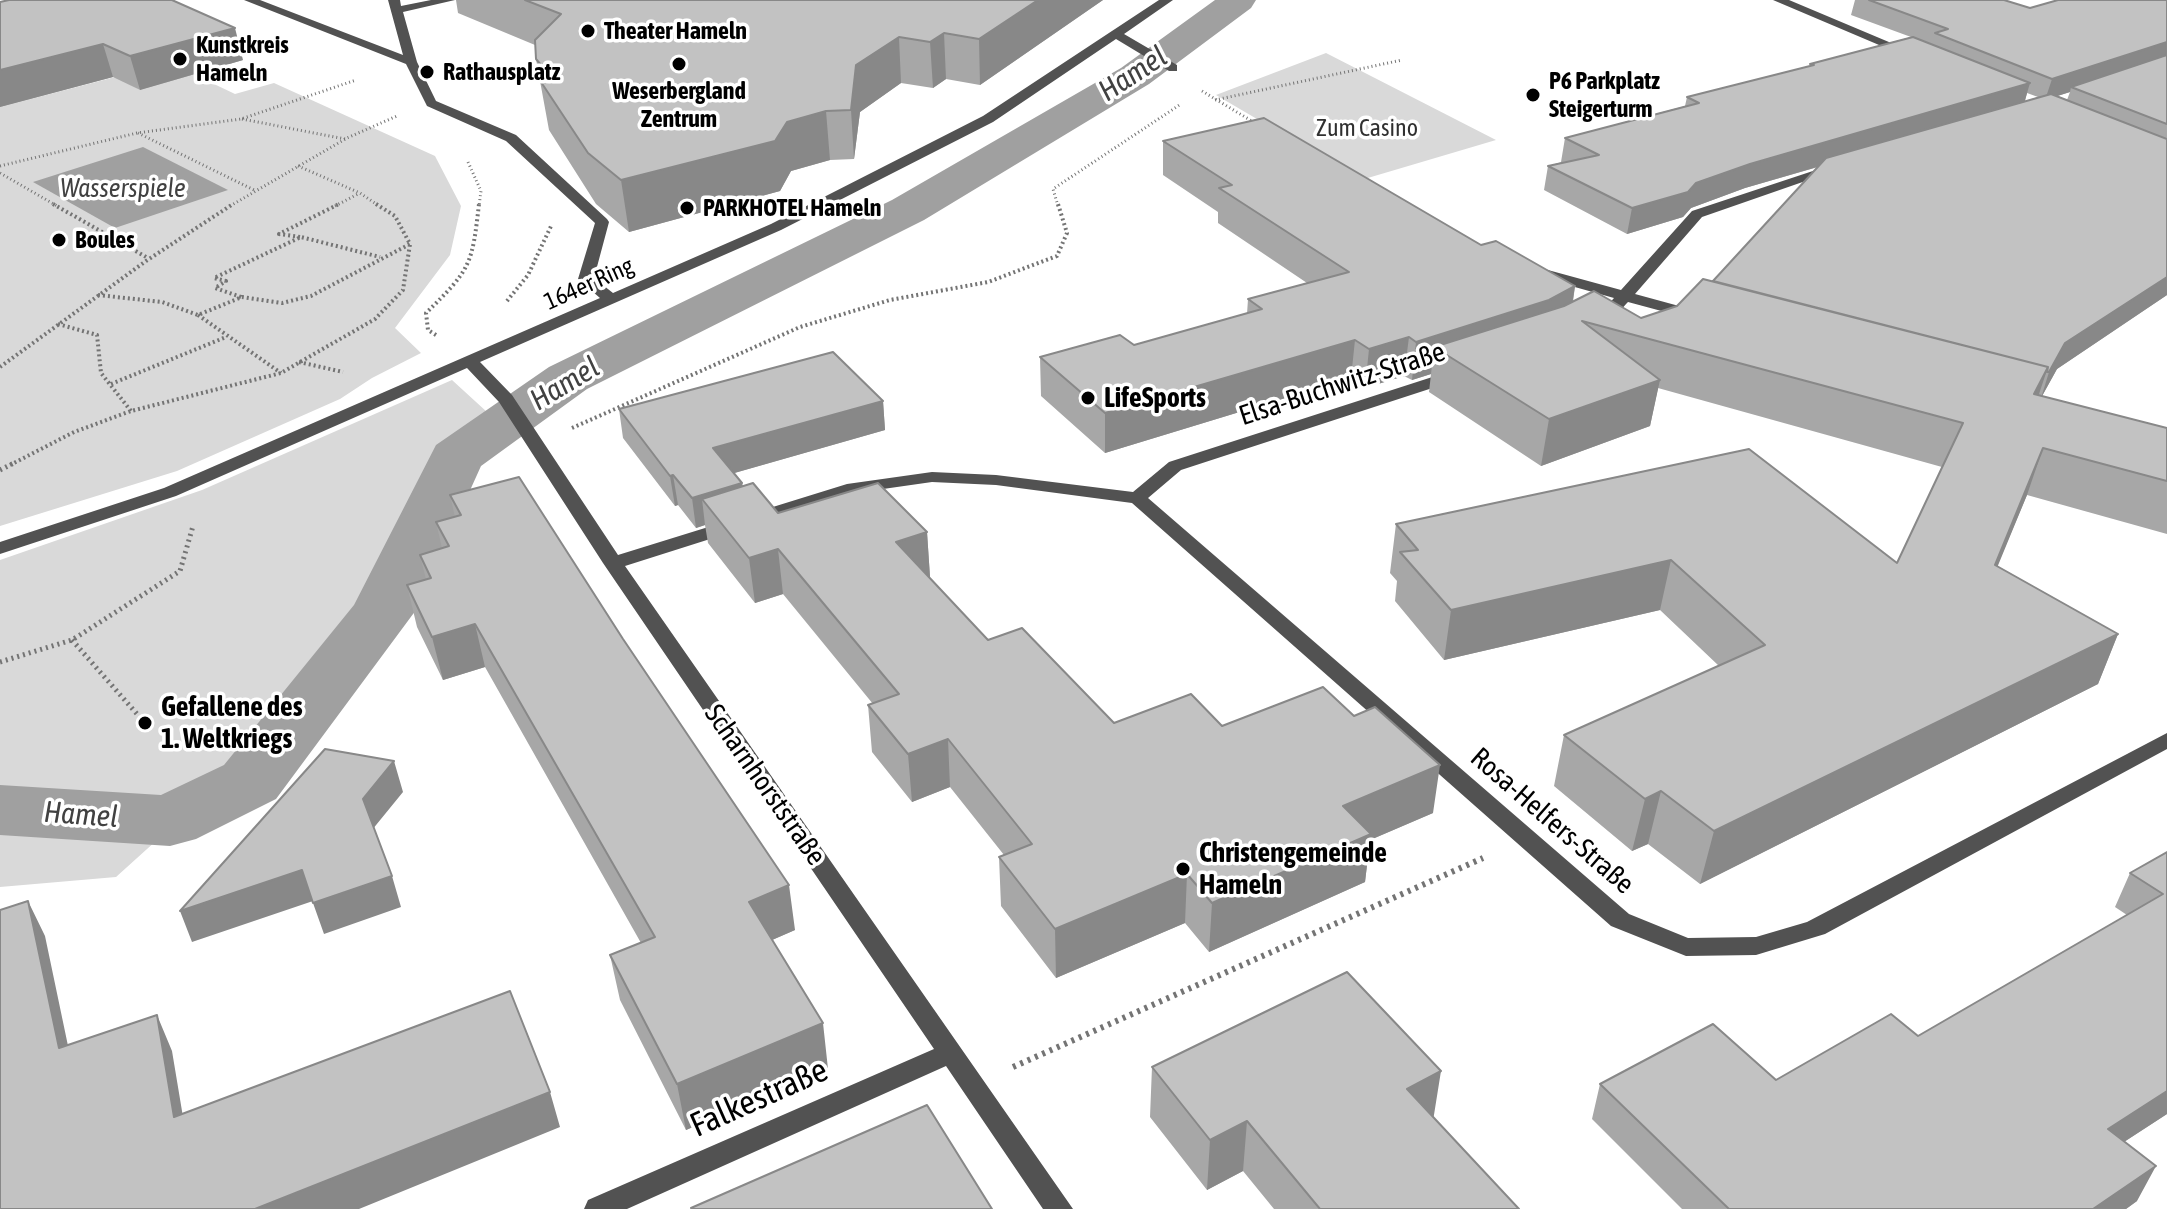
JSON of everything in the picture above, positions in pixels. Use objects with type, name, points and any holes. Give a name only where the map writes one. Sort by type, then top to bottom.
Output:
[{"type":"street","points":[[250,0],[411,62]]},
{"type":"street","points":[[449,0],[395,5],[411,62],[431,103],[511,138],[602,222],[586,279],[612,300]]},
{"type":"street","name":"164er Ring","points":[[0,548],[170,492],[776,227],[988,119],[1167,0]]},
{"type":"street","points":[[1779,0],[1925,60]]},
{"type":"street","points":[[1118,35],[1173,68]]},
{"type":"street","points":[[1574,330],[1611,311],[1697,214],[1853,164]]},
{"type":"street","points":[[1515,263],[1714,320]]},
{"type":"street","name":"Scharnhorststraße","points":[[471,362],[506,399],[613,563],[1059,1209]]},
{"type":"street","name":"Elsa-Buchwitz-Straße","points":[[1137,498],[1175,466],[1475,368]]},
{"type":"street","points":[[613,563],[853,488],[932,477],[996,480],[1137,498]]},
{"type":"street","name":"Rosa-Helfers-Straße","points":[[1137,498],[1620,920],[1686,947],[1756,946],[1816,928],[2167,740]]},
{"type":"street","name":"Falkestraße","points":[[598,1209],[950,1053]]},
{"type":"path","points":[[1215,100],[1402,60]]},
{"type":"path","points":[[0,166],[137,133],[241,119],[411,62]]},
{"type":"path","points":[[1173,68],[1215,100],[1262,127]]},
{"type":"path","points":[[535,444],[800,327],[890,300],[988,282],[1057,256],[1067,233],[1053,189],[1202,90]]},
{"type":"path","points":[[0,367],[148,258],[254,190],[370,125],[431,103]]},
{"type":"path","points":[[241,119],[345,139]]},
{"type":"path","points":[[137,133],[254,190]]},
{"type":"path","points":[[438,336],[428,330],[426,313],[457,283],[473,257],[481,191],[472,166],[465,159]]},
{"type":"path","points":[[0,470],[74,432],[131,411],[281,373],[375,319],[403,290],[410,244],[395,216],[360,193],[298,165]]},
{"type":"path","points":[[0,173],[148,258]]},
{"type":"path","points":[[360,193],[279,234],[382,258]]},
{"type":"path","points":[[497,310],[517,291],[538,260],[553,222]]},
{"type":"path","points":[[301,237],[268,256],[250,259],[214,278],[226,281],[215,288],[242,297],[282,303],[311,296],[410,244]]},
{"type":"path","points":[[97,295],[179,304],[281,373]]},
{"type":"path","points":[[198,315],[242,297]]},
{"type":"path","points":[[58,324],[97,335],[101,373],[131,411]]},
{"type":"path","points":[[111,384],[226,337]]},
{"type":"path","points":[[299,362],[357,375]]},
{"type":"path","points":[[0,662],[72,640],[180,571],[194,520],[170,492]]},
{"type":"path","points":[[72,640],[145,723]]},
{"type":"path","points":[[972,1085],[1527,839]]},
{"type":"green space","name":"Zum Casino","points":[[1326,53],[1496,140],[1361,180],[1216,95]]},
{"type":"green space","points":[[193,74],[235,94],[274,83],[435,156],[461,206],[450,255],[395,328],[421,353],[372,378],[340,399],[177,471],[0,526],[0,107],[115,77],[140,90]]},
{"type":"green space","points":[[452,380],[499,423],[239,766],[116,877],[0,887],[0,560],[202,490]]},
{"type":"water","name":"Wasserspiele","points":[[143,147],[228,190],[115,228],[33,182]]},
{"type":"building","points":[[172,0],[235,28],[130,56],[103,44],[0,70],[0,2]]},
{"type":"building","points":[[525,0],[1038,0],[979,39],[944,33],[930,42],[899,37],[856,65],[851,110],[826,111],[787,122],[775,141],[621,180],[588,153],[541,82],[547,72],[536,59],[535,40],[561,14]]},
{"type":"building","points":[[1869,0],[2004,0],[2030,8],[2058,0],[2167,0],[2167,42],[2052,79],[1935,33],[1948,29]]},
{"type":"building","points":[[1913,37],[2030,83],[1750,164],[1696,183],[1688,192],[1632,208],[1548,166],[1599,155],[1565,138],[1699,103],[1687,97]]},
{"type":"building","points":[[2167,55],[2167,124],[2071,87]]},
{"type":"building","points":[[2051,94],[2167,139],[2167,277],[2065,343],[2049,372],[2048,367],[1713,281],[1826,158]]},
{"type":"building","points":[[1264,118],[1481,245],[1496,241],[1575,286],[1549,300],[1416,342],[1409,337],[1369,349],[1355,340],[1105,413],[1040,357],[1120,335],[1134,345],[1262,309],[1248,299],[1349,272],[1219,188],[1232,185],[1163,141]]},
{"type":"building","points":[[1703,279],[2048,367],[2034,394],[2167,428],[2167,481],[2043,448],[1995,565],[2118,634],[1714,831],[1661,791],[1645,799],[1564,735],[1765,645],[1671,560],[1451,610],[1400,552],[1418,550],[1396,524],[1749,449],[1897,563],[1963,423],[1582,321],[1660,380],[1549,419],[1434,347],[1564,306],[1594,291],[1641,318],[1677,306]]},
{"type":"building","points":[[833,352],[883,401],[713,448],[742,483],[692,498],[673,475],[670,476],[619,409]]},
{"type":"building","points":[[519,477],[623,639],[789,885],[749,902],[823,1023],[677,1084],[610,955],[655,937],[475,624],[432,637],[407,585],[431,578],[420,555],[449,546],[436,522],[461,515],[450,495]]},
{"type":"building","points":[[753,483],[778,513],[878,483],[927,532],[896,542],[988,640],[1022,628],[1114,723],[1191,694],[1222,726],[1323,687],[1354,716],[1375,707],[1440,765],[1343,806],[1371,834],[1212,903],[1187,874],[1055,929],[999,857],[1032,844],[948,739],[908,754],[868,705],[899,694],[778,549],[749,558],[702,499]]},
{"type":"building","points":[[325,749],[394,761],[363,799],[392,876],[313,903],[302,870],[180,911]]},
{"type":"building","points":[[2167,852],[2167,1091],[2108,1129],[2156,1166],[2093,1209],[1729,1209],[1600,1084],[1713,1024],[1776,1080],[1891,1014],[1918,1036],[2163,894],[2130,873]]},
{"type":"building","points":[[28,901],[59,1048],[157,1015],[174,1117],[510,991],[550,1092],[255,1209],[0,1209],[0,910]]},
{"type":"building","points":[[1347,972],[1441,1071],[1407,1089],[1519,1209],[1320,1209],[1247,1121],[1210,1140],[1152,1067]]},
{"type":"building","points":[[927,1105],[992,1209],[691,1208]]},
{"type":"waterway","name":"Hamel","points":[[0,810],[170,821],[250,782],[384,610],[456,457],[568,378],[908,210],[1135,76],[1238,0]]},
{"type":"place","name":"Theater Hameln","points":[[588,31]]},
{"type":"place","name":"Kunstkreis Hameln","points":[[180,59]]},
{"type":"place","name":"Weserbergland Zentrum","points":[[679,64]]},
{"type":"place","name":"Rathausplatz","points":[[427,72]]},
{"type":"place","name":"P6 Parkplatz Steigerturm","points":[[1533,95]]},
{"type":"place","name":"PARKHOTEL Hameln","points":[[687,208]]},
{"type":"place","name":"Boules","points":[[59,240]]},
{"type":"place","name":"LifeSports","points":[[1088,398]]},
{"type":"place","name":"Gefallene des 1. Weltkriegs","points":[[145,723]]},
{"type":"place","name":"Christengemeinde Hameln","points":[[1183,869]]}]
